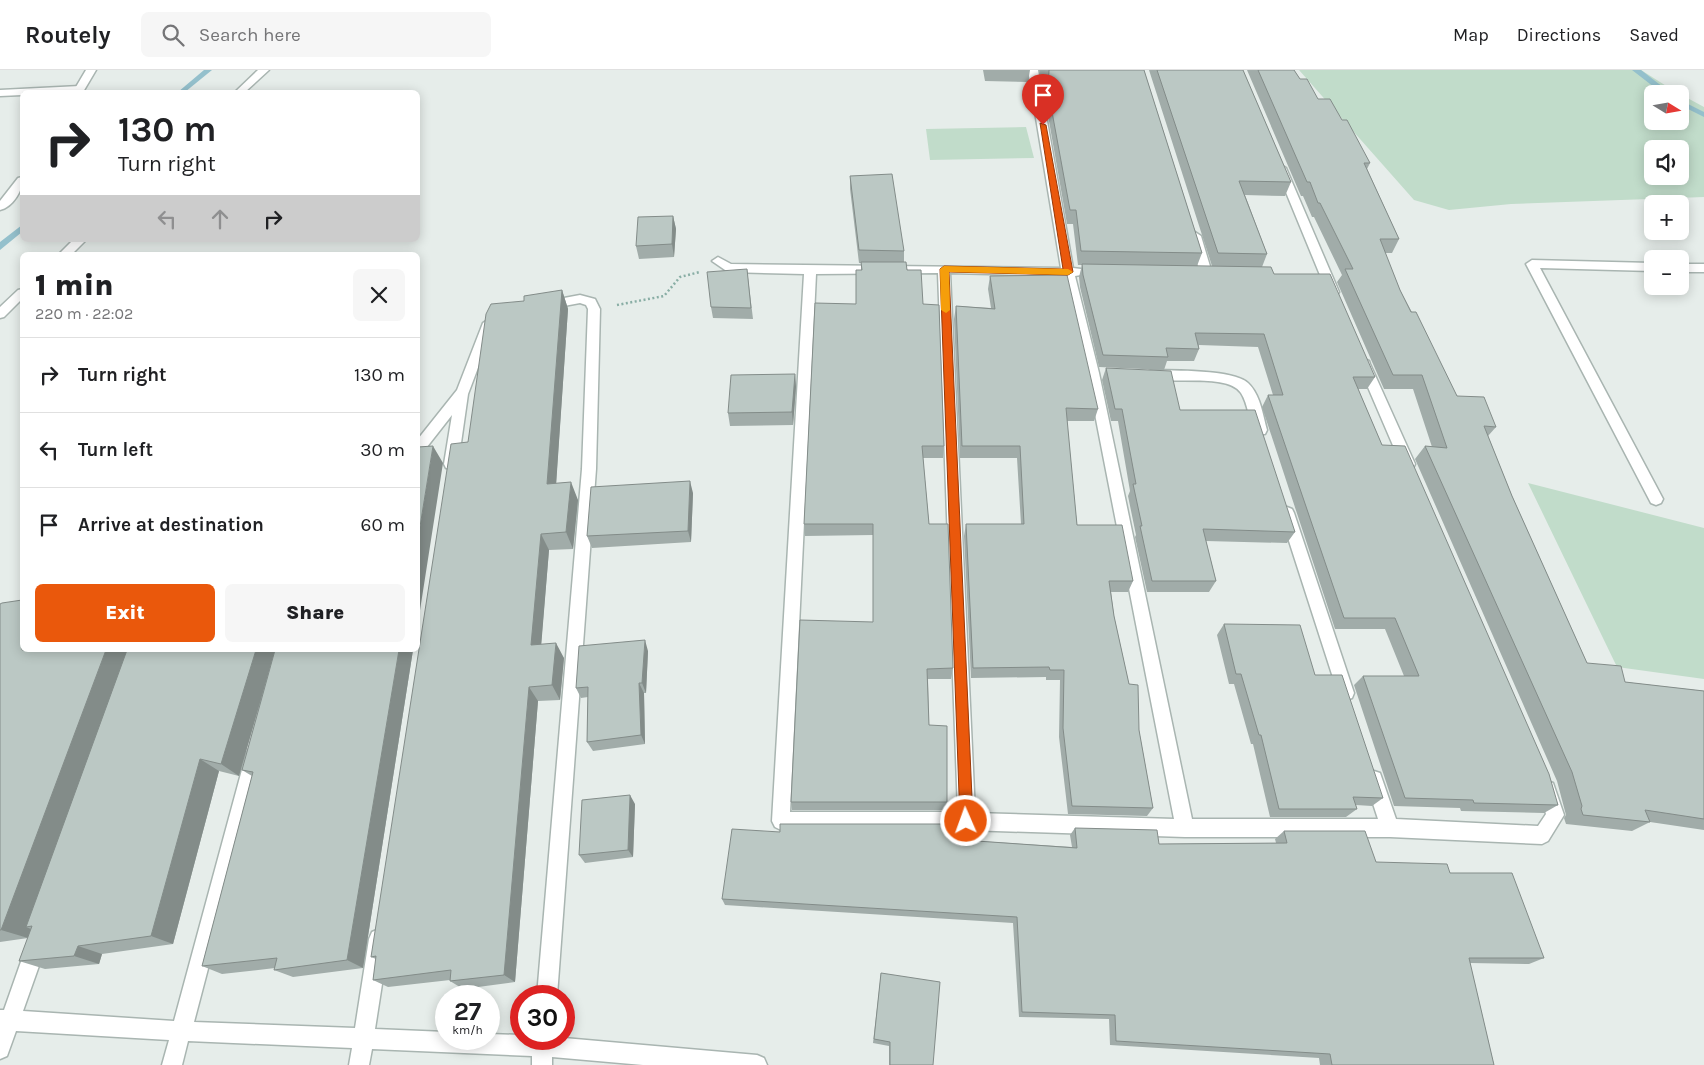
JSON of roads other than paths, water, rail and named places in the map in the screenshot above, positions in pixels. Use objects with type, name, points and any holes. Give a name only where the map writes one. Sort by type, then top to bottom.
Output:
[{"type":"street","points":[[80,90],[91,70]]},
{"type":"street","points":[[242,90],[264,70]]},
{"type":"street","points":[[1033,70],[1068,272],[1098,373],[1185,828]]},
{"type":"street","points":[[0,93],[20,92]]},
{"type":"street","points":[[1278,159],[1321,275],[1338,302]]},
{"type":"street","points":[[0,206],[8,200],[20,183]]},
{"type":"street","points":[[1192,227],[1206,273]]},
{"type":"street","points":[[67,252],[78,242]]},
{"type":"street","points":[[1644,268],[1532,264],[1656,499]]},
{"type":"street","points":[[723,265],[810,270],[944,269],[1088,272]]},
{"type":"street","points":[[944,269],[966,821]]},
{"type":"street","points":[[1689,269],[1703,270]]},
{"type":"street","points":[[810,270],[781,821],[966,821],[1185,828],[1390,828],[1542,835],[1555,815],[1542,773]]},
{"type":"street","points":[[0,314],[20,295]]},
{"type":"street","points":[[534,308],[580,299],[591,302],[594,309],[589,469],[548,985]]},
{"type":"street","points":[[449,480],[463,392],[490,321],[497,315]]},
{"type":"street","points":[[1357,348],[1412,474]]},
{"type":"street","points":[[1142,375],[1230,379],[1242,385],[1249,396],[1264,443]]},
{"type":"street","points":[[420,446],[463,392]]},
{"type":"street","points":[[1283,499],[1350,706]]},
{"type":"street","points":[[172,1065],[260,736]]},
{"type":"street","points":[[1369,762],[1390,828]]},
{"type":"street","points":[[359,1065],[381,921]]},
{"type":"street","points":[[0,1049],[5,1020],[43,928]]},
{"type":"street","points":[[5,1020],[510,1048]]},
{"type":"street","points":[[543,1050],[757,1065]]},
{"type":"waterway","points":[[183,90],[208,70]]},
{"type":"waterway","points":[[1636,70],[1656,85]]},
{"type":"waterway","points":[[1689,107],[1704,115]]},
{"type":"waterway","points":[[0,247],[20,230]]}]
